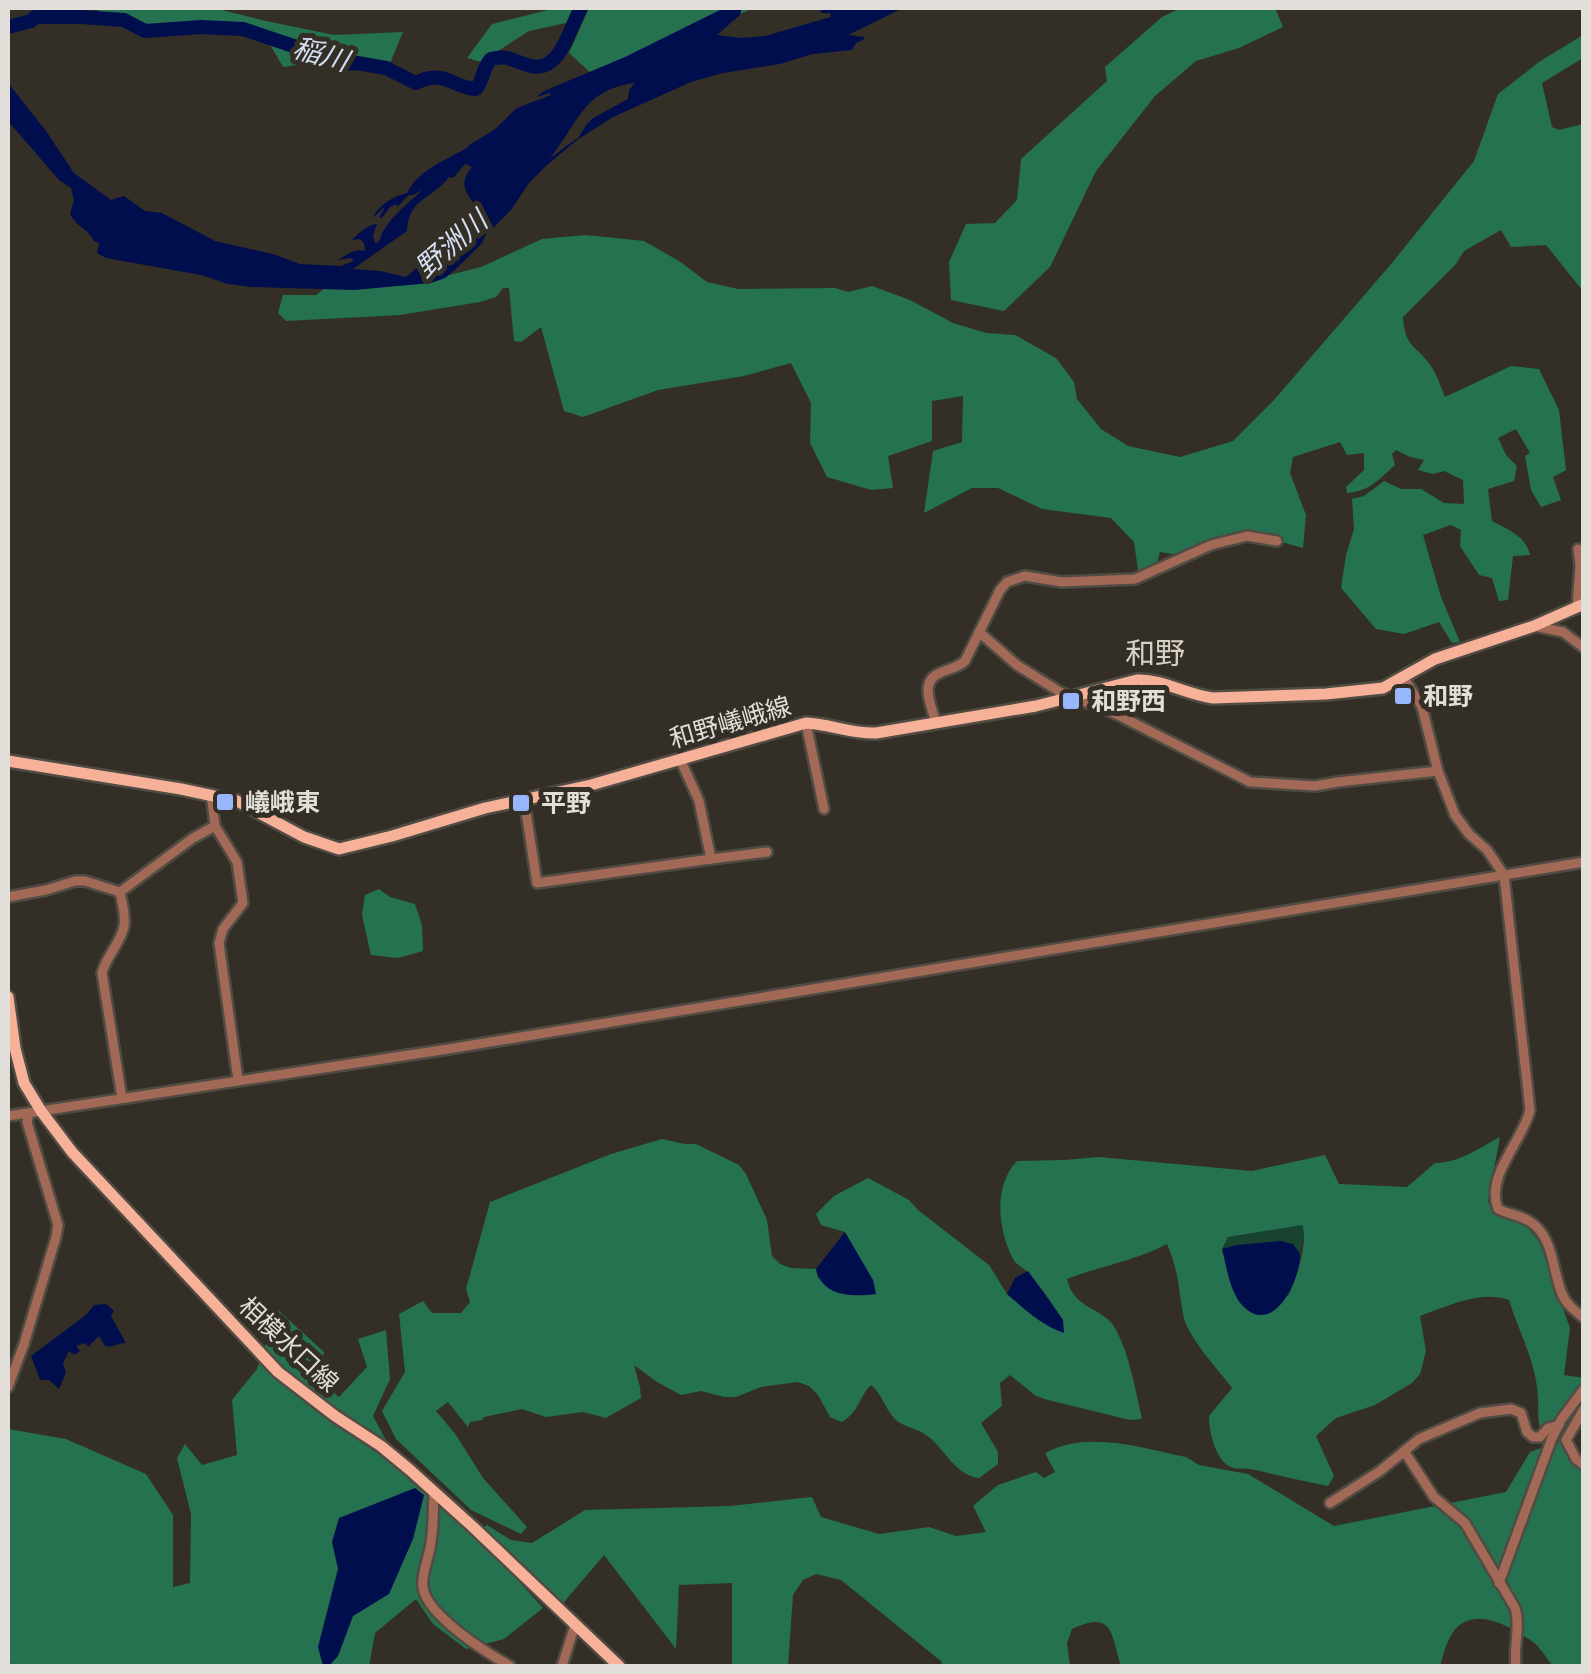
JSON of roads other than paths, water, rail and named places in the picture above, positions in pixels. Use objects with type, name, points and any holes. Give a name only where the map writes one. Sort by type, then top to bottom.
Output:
[{"type":"main road","name":"和野嶬峨線","points":[[8,761],[237,801],[304,837],[339,849],[806,723],[858,734],[876,733],[1036,706],[1137,680],[1213,698],[1383,688],[1435,659],[1580,606]]},
{"type":"main road","name":"相模水口線","points":[[8,997],[19,1066],[35,1112],[278,1372],[381,1446],[472,1526],[619,1666]]},
{"type":"street","points":[[936,723],[926,686],[929,680],[965,661],[1007,582],[1025,576],[1062,582],[1135,579],[1229,540],[1246,536],[1277,542]]},
{"type":"street","points":[[1578,549],[1580,606]]},
{"type":"street","points":[[1534,626],[1563,632],[1584,648]]},
{"type":"street","points":[[979,632],[1049,686],[1116,714],[1250,782],[1316,786],[1438,771]]},
{"type":"street","points":[[1404,678],[1422,706],[1438,771],[1455,816],[1504,875],[1530,1110],[1499,1176],[1495,1202],[1498,1208],[1538,1229],[1547,1242],[1562,1294],[1584,1318]]},
{"type":"street","points":[[806,723],[824,808]]},
{"type":"street","points":[[680,759],[699,801],[711,859]]},
{"type":"street","points":[[209,794],[215,826],[237,862],[243,903],[223,930],[219,944],[238,1080]]},
{"type":"street","points":[[524,799],[537,883],[767,852]]},
{"type":"street","points":[[120,892],[215,826]]},
{"type":"street","points":[[8,1116],[442,1050],[1584,862]]},
{"type":"street","points":[[8,897],[75,881],[120,892]]},
{"type":"street","points":[[120,892],[124,930],[102,973],[122,1098]]},
{"type":"street","points":[[8,1387],[58,1226],[27,1122],[35,1112]]},
{"type":"street","points":[[1499,1583],[1552,1438],[1584,1390]]},
{"type":"street","points":[[1330,1503],[1380,1471],[1418,1440],[1480,1413],[1511,1409],[1521,1413],[1527,1432],[1533,1437],[1559,1425]]},
{"type":"street","points":[[1584,1409],[1566,1440],[1576,1459],[1584,1464]]},
{"type":"street","points":[[1404,1451],[1434,1498],[1464,1523],[1518,1617],[1516,1666]]},
{"type":"street","points":[[434,1492],[422,1586],[428,1600],[437,1613],[510,1666]]},
{"type":"street","points":[[562,1666],[575,1625]]},
{"type":"water","name":"野洲川","points":[[724,8],[742,8],[740,15],[717,35],[741,38],[765,36],[831,17],[830,13],[821,13],[821,8],[903,8],[848,35],[865,37],[852,50],[723,73],[691,82],[613,117],[546,166],[482,243],[445,278],[431,283],[354,290],[251,287],[106,258],[97,253],[99,243],[70,214],[74,200],[71,188],[59,180],[8,121],[8,83],[74,173],[111,200],[124,196],[145,211],[162,213],[215,241],[300,264],[341,266],[354,261],[338,260],[354,251],[365,251],[360,239],[352,240],[367,227],[377,224],[373,235],[375,243],[379,242],[391,220],[422,190],[409,195],[397,207],[390,207],[382,218],[379,217],[383,208],[373,218],[375,213],[387,202],[407,193],[425,172],[494,130],[517,108],[551,95],[536,97],[544,91],[625,57]],"holes":[[[635,83],[628,99],[593,118],[579,137],[550,158],[592,101],[617,87]],[[465,164],[472,167],[465,188],[477,209],[482,205],[476,216],[406,277],[353,269],[407,231],[417,205]]]},
{"type":"water","points":[[845,1232],[873,1280],[876,1294],[840,1293],[819,1278],[816,1269]]},
{"type":"water","points":[[1281,1241],[1293,1244],[1300,1254],[1296,1276],[1276,1309],[1256,1314],[1236,1296],[1222,1249]]},
{"type":"water","points":[[1028,1271],[1063,1320],[1064,1333],[1041,1321],[1007,1294],[1015,1278]]},
{"type":"water","points":[[106,1304],[114,1311],[111,1316],[126,1343],[105,1346],[99,1336],[88,1347],[86,1343],[76,1346],[80,1351],[74,1355],[69,1351],[59,1389],[49,1380],[40,1380],[31,1356],[94,1305]]},
{"type":"water","points":[[415,1488],[424,1495],[413,1539],[389,1594],[353,1616],[338,1656],[329,1666],[323,1666],[318,1647],[338,1569],[332,1542],[339,1518]]},
{"type":"waterway","name":"稲川","points":[[8,27],[35,17],[81,17],[124,20],[145,31],[243,29],[339,64],[386,68],[416,83],[434,77],[476,89],[491,59],[507,58],[531,66],[550,62],[563,46],[581,8]]},
{"type":"place","name":"和野","points":[[1403,696]]},
{"type":"place","name":"和野西","points":[[1071,701]]},
{"type":"place","name":"嶬峨東","points":[[225,802]]},
{"type":"place","name":"平野","points":[[521,803]]},
{"type":"district","name":"和野","points":[[1155,654]]}]
